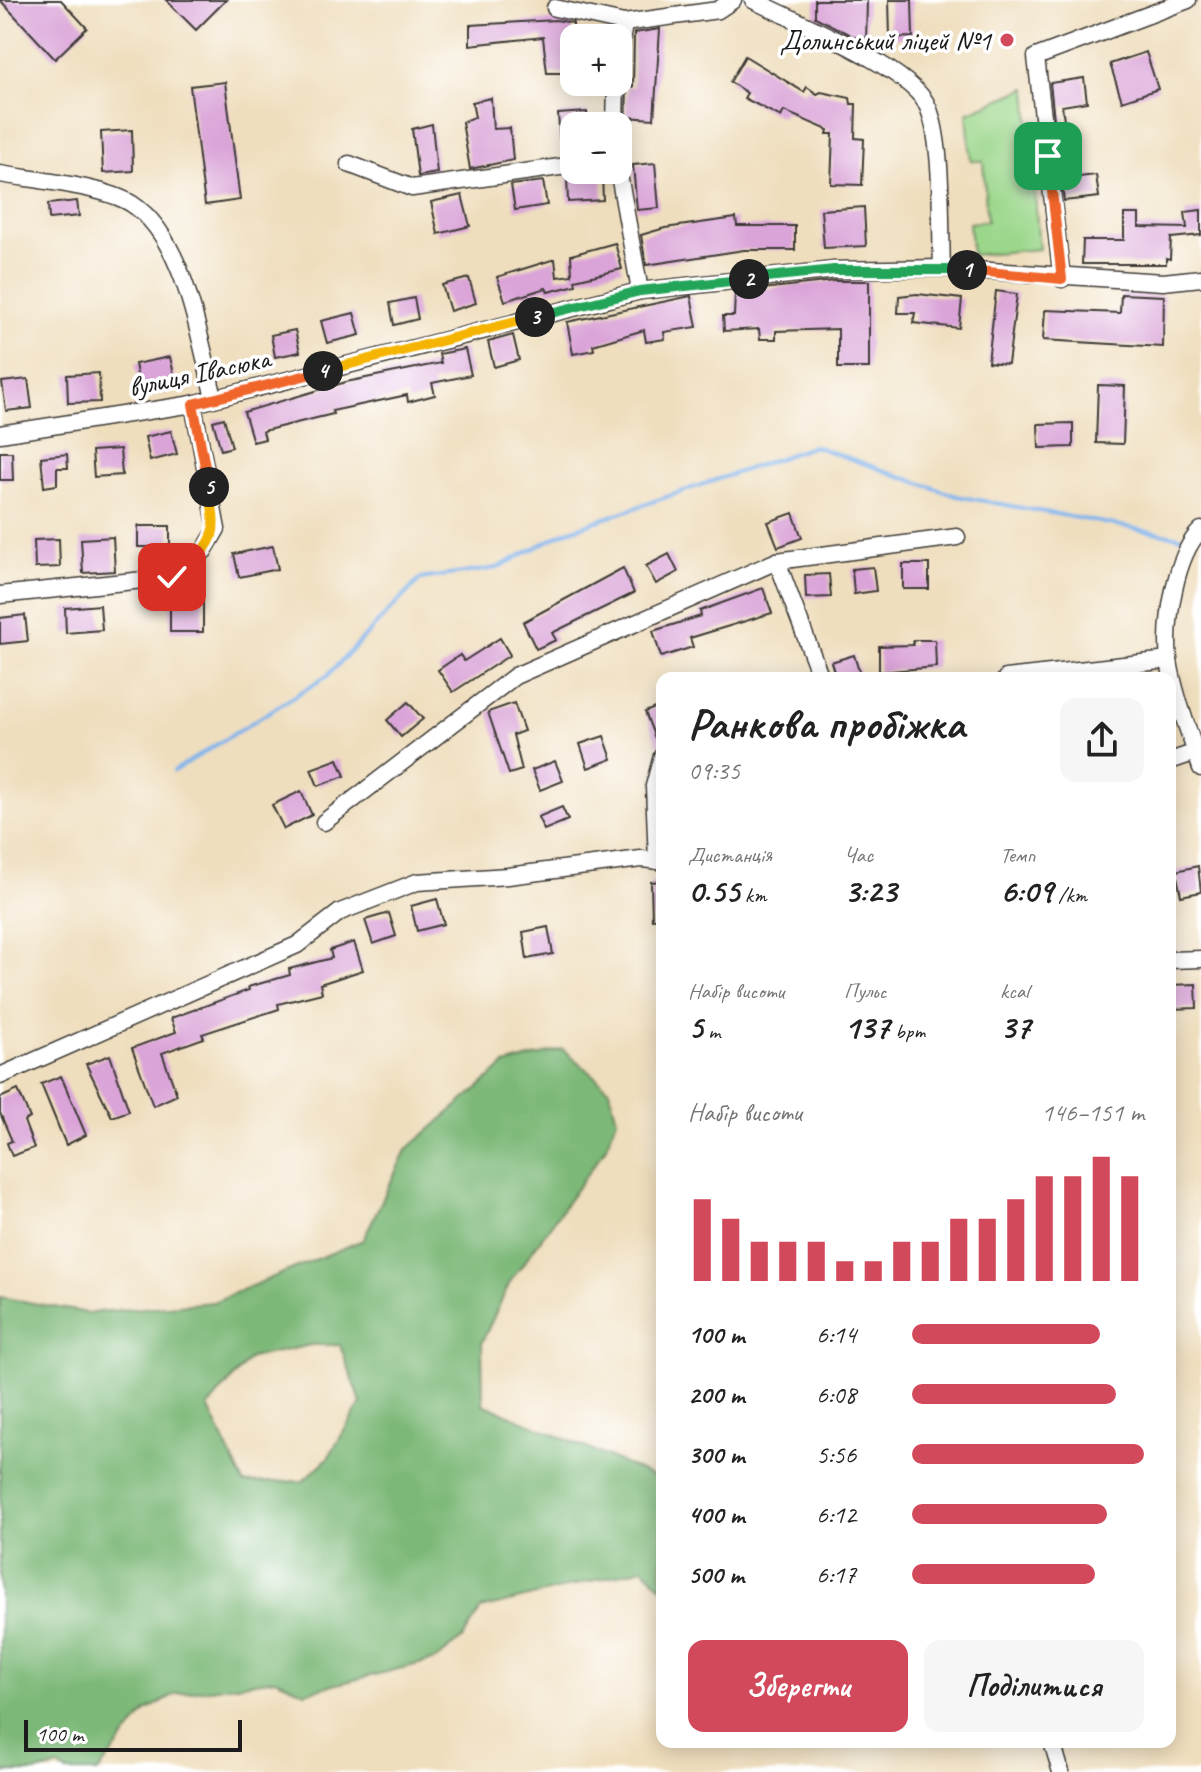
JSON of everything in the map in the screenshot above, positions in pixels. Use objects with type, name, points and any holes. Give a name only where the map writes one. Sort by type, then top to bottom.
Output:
[{"type":"street","points":[[555,8],[624,23],[718,10],[733,0]]},
{"type":"street","points":[[753,0],[899,75],[926,102],[935,130],[942,268]]},
{"type":"street","points":[[1062,279],[1036,57],[1188,0]]},
{"type":"street","points":[[349,164],[412,188],[560,167]]},
{"type":"street","points":[[0,174],[88,189],[131,203],[149,221],[173,255],[191,306],[214,398]]},
{"type":"street","points":[[621,184],[640,291]]},
{"type":"street","name":"вулиця Івасюка","points":[[0,434],[193,404],[640,291],[834,270],[942,268],[1062,279],[1163,282],[1201,278]]},
{"type":"street","points":[[0,595],[172,577],[204,551],[217,529],[193,404]]},
{"type":"street","points":[[1172,672],[1169,660],[1175,579],[1189,541],[1201,530]]},
{"type":"street","points":[[324,822],[515,676],[777,561],[957,537]]},
{"type":"street","points":[[777,561],[819,672]]},
{"type":"street","points":[[1060,672],[1169,660]]},
{"type":"street","points":[[1176,684],[1198,760],[1176,761]]},
{"type":"street","points":[[656,778],[656,816]]},
{"type":"street","points":[[0,1076],[297,945],[340,912],[417,882],[656,861]]},
{"type":"street","points":[[1176,960],[1201,959]]},
{"type":"street","points":[[1054,1748],[1061,1772]]},
{"type":"green space","points":[[1027,88],[1039,249],[972,255],[969,223],[987,221],[983,161],[971,161],[967,113]]},
{"type":"green space","points":[[563,1049],[609,1089],[617,1119],[605,1149],[510,1282],[482,1342],[483,1404],[656,1477],[656,1581],[643,1568],[481,1609],[463,1638],[435,1660],[305,1692],[275,1679],[176,1694],[146,1711],[98,1772],[66,1772],[59,1767],[35,1772],[0,1772],[0,1297],[87,1313],[213,1302],[363,1240],[406,1150],[505,1065]],"holes":[[[311,1345],[340,1345],[361,1403],[328,1458],[303,1481],[244,1483],[208,1407],[250,1358]]]},
{"type":"building","points":[[0,0],[61,0],[87,28],[55,59]]},
{"type":"building","points":[[166,0],[226,0],[196,30]]},
{"type":"building","points":[[815,0],[867,0],[866,43],[815,17]]},
{"type":"building","points":[[889,0],[912,0],[913,37],[890,38]]},
{"type":"building","points":[[556,20],[573,24],[560,24],[560,73],[547,73],[543,37],[470,45],[470,25]]},
{"type":"building","points":[[660,29],[654,119],[632,117],[632,112],[626,112],[627,96],[632,96],[633,87],[634,33]]},
{"type":"building","points":[[1146,52],[1158,89],[1122,101],[1110,64]]},
{"type":"building","points":[[745,56],[804,92],[807,87],[817,94],[821,92],[850,98],[851,104],[856,104],[855,138],[864,139],[862,185],[831,184],[833,134],[827,134],[828,130],[784,111],[781,117],[744,98],[747,93],[730,82]]},
{"type":"building","points":[[1084,78],[1087,102],[1062,106],[1069,153],[1058,155],[1050,83]]},
{"type":"building","points":[[225,82],[240,200],[205,205],[190,86]]},
{"type":"building","points":[[491,98],[493,129],[510,128],[513,160],[470,169],[462,122],[475,117],[472,102]]},
{"type":"building","points":[[432,124],[437,173],[418,176],[412,129]]},
{"type":"building","points":[[132,130],[133,171],[103,173],[101,132]]},
{"type":"building","points":[[655,163],[659,208],[637,210],[633,165]]},
{"type":"building","points":[[1096,175],[1099,197],[1064,201],[1061,179]]},
{"type":"building","points":[[543,181],[547,205],[515,210],[511,185]]},
{"type":"building","points":[[567,184],[602,184],[603,200],[568,202]]},
{"type":"building","points":[[462,195],[470,226],[438,234],[431,202]]},
{"type":"building","points":[[77,201],[79,216],[49,219],[48,204]]},
{"type":"building","points":[[864,207],[866,246],[824,248],[821,210]]},
{"type":"building","points":[[1201,210],[1201,235],[1171,238],[1170,259],[1166,258],[1166,264],[1082,264],[1083,240],[1124,240],[1124,214],[1139,214],[1139,227],[1187,228],[1185,212]]},
{"type":"building","points":[[736,218],[737,226],[795,226],[795,250],[744,250],[646,265],[641,235],[665,228]]},
{"type":"building","points":[[615,243],[622,269],[575,280],[576,285],[548,292],[546,288],[505,301],[497,277],[555,259],[557,277],[572,275],[571,255]]},
{"type":"building","points":[[469,278],[476,303],[450,311],[442,285]]},
{"type":"building","points":[[834,281],[869,281],[869,368],[838,368],[838,329],[776,331],[776,339],[760,339],[759,329],[724,331],[723,316],[734,316],[735,292]]},
{"type":"building","points":[[996,291],[1017,294],[1008,364],[988,362]]},
{"type":"building","points":[[917,294],[962,299],[959,328],[913,323],[915,313],[898,313],[899,296]]},
{"type":"building","points":[[1121,294],[1164,296],[1163,347],[1043,340],[1045,310],[1120,313]]},
{"type":"building","points":[[691,296],[697,327],[664,332],[665,339],[646,342],[644,330],[593,345],[594,350],[573,354],[567,322]]},
{"type":"building","points":[[414,298],[418,319],[394,325],[390,303]]},
{"type":"building","points":[[354,313],[360,335],[327,343],[321,321]]},
{"type":"building","points":[[295,330],[300,352],[275,357],[271,335]]},
{"type":"building","points":[[513,335],[519,360],[494,367],[488,342]]},
{"type":"building","points":[[465,349],[471,375],[432,383],[435,395],[408,402],[407,395],[332,411],[333,414],[263,431],[265,439],[253,442],[244,412],[346,382],[441,363],[439,354]]},
{"type":"building","points":[[170,357],[177,387],[141,395],[135,364]]},
{"type":"building","points":[[99,373],[100,402],[68,403],[67,375]]},
{"type":"building","points":[[28,379],[32,408],[6,411],[2,382]]},
{"type":"building","points":[[1098,385],[1125,386],[1123,444],[1096,443]]},
{"type":"building","points":[[224,418],[232,447],[221,450],[213,421]]},
{"type":"building","points":[[1073,423],[1073,447],[1039,448],[1038,424]]},
{"type":"building","points":[[171,431],[177,454],[150,461],[145,437]]},
{"type":"building","points":[[120,449],[122,475],[94,477],[92,451]]},
{"type":"building","points":[[0,452],[12,452],[13,480],[0,480]]},
{"type":"building","points":[[67,454],[68,468],[57,468],[57,485],[44,487],[41,457]]},
{"type":"building","points":[[793,513],[802,538],[778,547],[768,522]]},
{"type":"building","points":[[138,526],[170,526],[170,547],[138,547]]},
{"type":"building","points":[[113,537],[115,571],[83,573],[81,539]]},
{"type":"building","points":[[59,539],[60,567],[35,568],[34,540]]},
{"type":"building","points":[[273,546],[278,569],[239,577],[234,554]]},
{"type":"building","points":[[669,554],[678,572],[656,584],[646,566]]},
{"type":"building","points":[[903,564],[929,564],[929,589],[903,589]]},
{"type":"building","points":[[873,567],[876,591],[854,594],[852,569]]},
{"type":"building","points":[[623,568],[634,593],[552,633],[556,640],[536,649],[523,622]]},
{"type":"building","points":[[829,574],[831,597],[806,598],[805,575]]},
{"type":"building","points":[[763,588],[772,613],[690,638],[693,647],[661,657],[653,631],[701,616],[700,611]]},
{"type":"building","points":[[170,600],[203,600],[203,632],[170,632]]},
{"type":"building","points":[[100,605],[102,630],[66,633],[65,608]]},
{"type":"building","points":[[25,615],[28,641],[0,644],[0,618]]},
{"type":"building","points":[[500,638],[510,655],[453,692],[438,670],[460,655],[464,661]]},
{"type":"building","points":[[913,640],[935,640],[936,667],[879,672],[879,646],[913,645]]},
{"type":"building","points":[[854,655],[859,672],[834,672],[831,662]]},
{"type":"building","points":[[408,702],[423,719],[401,737],[387,720]]},
{"type":"building","points":[[514,703],[524,731],[513,735],[522,770],[509,774],[488,712]]},
{"type":"building","points":[[656,707],[656,741],[645,712]]},
{"type":"building","points":[[604,736],[612,759],[588,768],[580,744]]},
{"type":"building","points":[[338,759],[345,776],[318,786],[311,769]]},
{"type":"building","points":[[555,761],[563,781],[540,790],[532,770]]},
{"type":"building","points":[[301,791],[312,815],[284,829],[272,805]]},
{"type":"building","points":[[562,807],[568,820],[544,830],[538,817]]},
{"type":"building","points":[[1198,866],[1201,892],[1181,896],[1176,871]]},
{"type":"building","points":[[651,882],[656,882],[656,919],[652,919]]},
{"type":"building","points":[[437,899],[444,924],[417,931],[411,906]]},
{"type":"building","points":[[389,913],[396,936],[373,944],[365,920]]},
{"type":"building","points":[[548,927],[553,954],[527,959],[523,932]]},
{"type":"building","points":[[354,942],[363,970],[320,984],[322,993],[278,1004],[279,1009],[202,1034],[204,1038],[162,1053],[177,1095],[153,1106],[132,1048],[176,1032],[171,1018],[249,990],[248,987],[290,975],[289,969],[332,958],[330,950]]},
{"type":"building","points":[[1196,984],[1197,1008],[1176,1009],[1176,985]]},
{"type":"building","points":[[110,1055],[129,1111],[112,1117],[86,1064]]},
{"type":"building","points":[[61,1076],[86,1135],[66,1145],[41,1084]]},
{"type":"building","points":[[18,1090],[30,1118],[24,1121],[34,1148],[12,1156],[7,1143],[12,1141],[0,1113],[0,1098]]},
{"type":"waterway","points":[[174,771],[327,676],[420,579],[497,568],[565,532],[814,446],[957,496],[1186,538]]},
{"type":"place","name":"Долинський ліцей №1","points":[[1007,40]]},
{"type":"route","points":[[172,577],[204,551],[217,529],[193,404],[640,291],[834,270],[942,268],[1062,279],[1048,156]]}]
